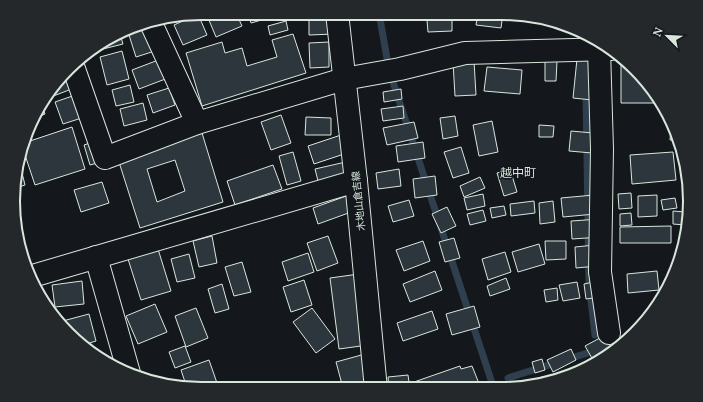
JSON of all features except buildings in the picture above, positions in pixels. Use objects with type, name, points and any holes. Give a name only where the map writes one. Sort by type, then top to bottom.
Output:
[{"type":"street","name":"木地山倉吉線","points":[[338,20],[356,181],[375,382]]},
{"type":"street","points":[[153,27],[197,123]]},
{"type":"street","points":[[75,71],[105,158],[197,123],[344,79],[400,69],[465,53],[596,46]]},
{"type":"street","points":[[603,51],[600,272],[609,332]]},
{"type":"street","points":[[36,274],[356,181]]},
{"type":"street","points":[[96,256],[127,366]]},
{"type":"waterway","points":[[380,20],[389,70],[492,382]]},
{"type":"waterway","points":[[586,92],[589,282],[595,335]]},
{"type":"waterway","points":[[508,378],[597,350]]},
{"type":"district","name":"越中町","points":[[518,172]]}]
